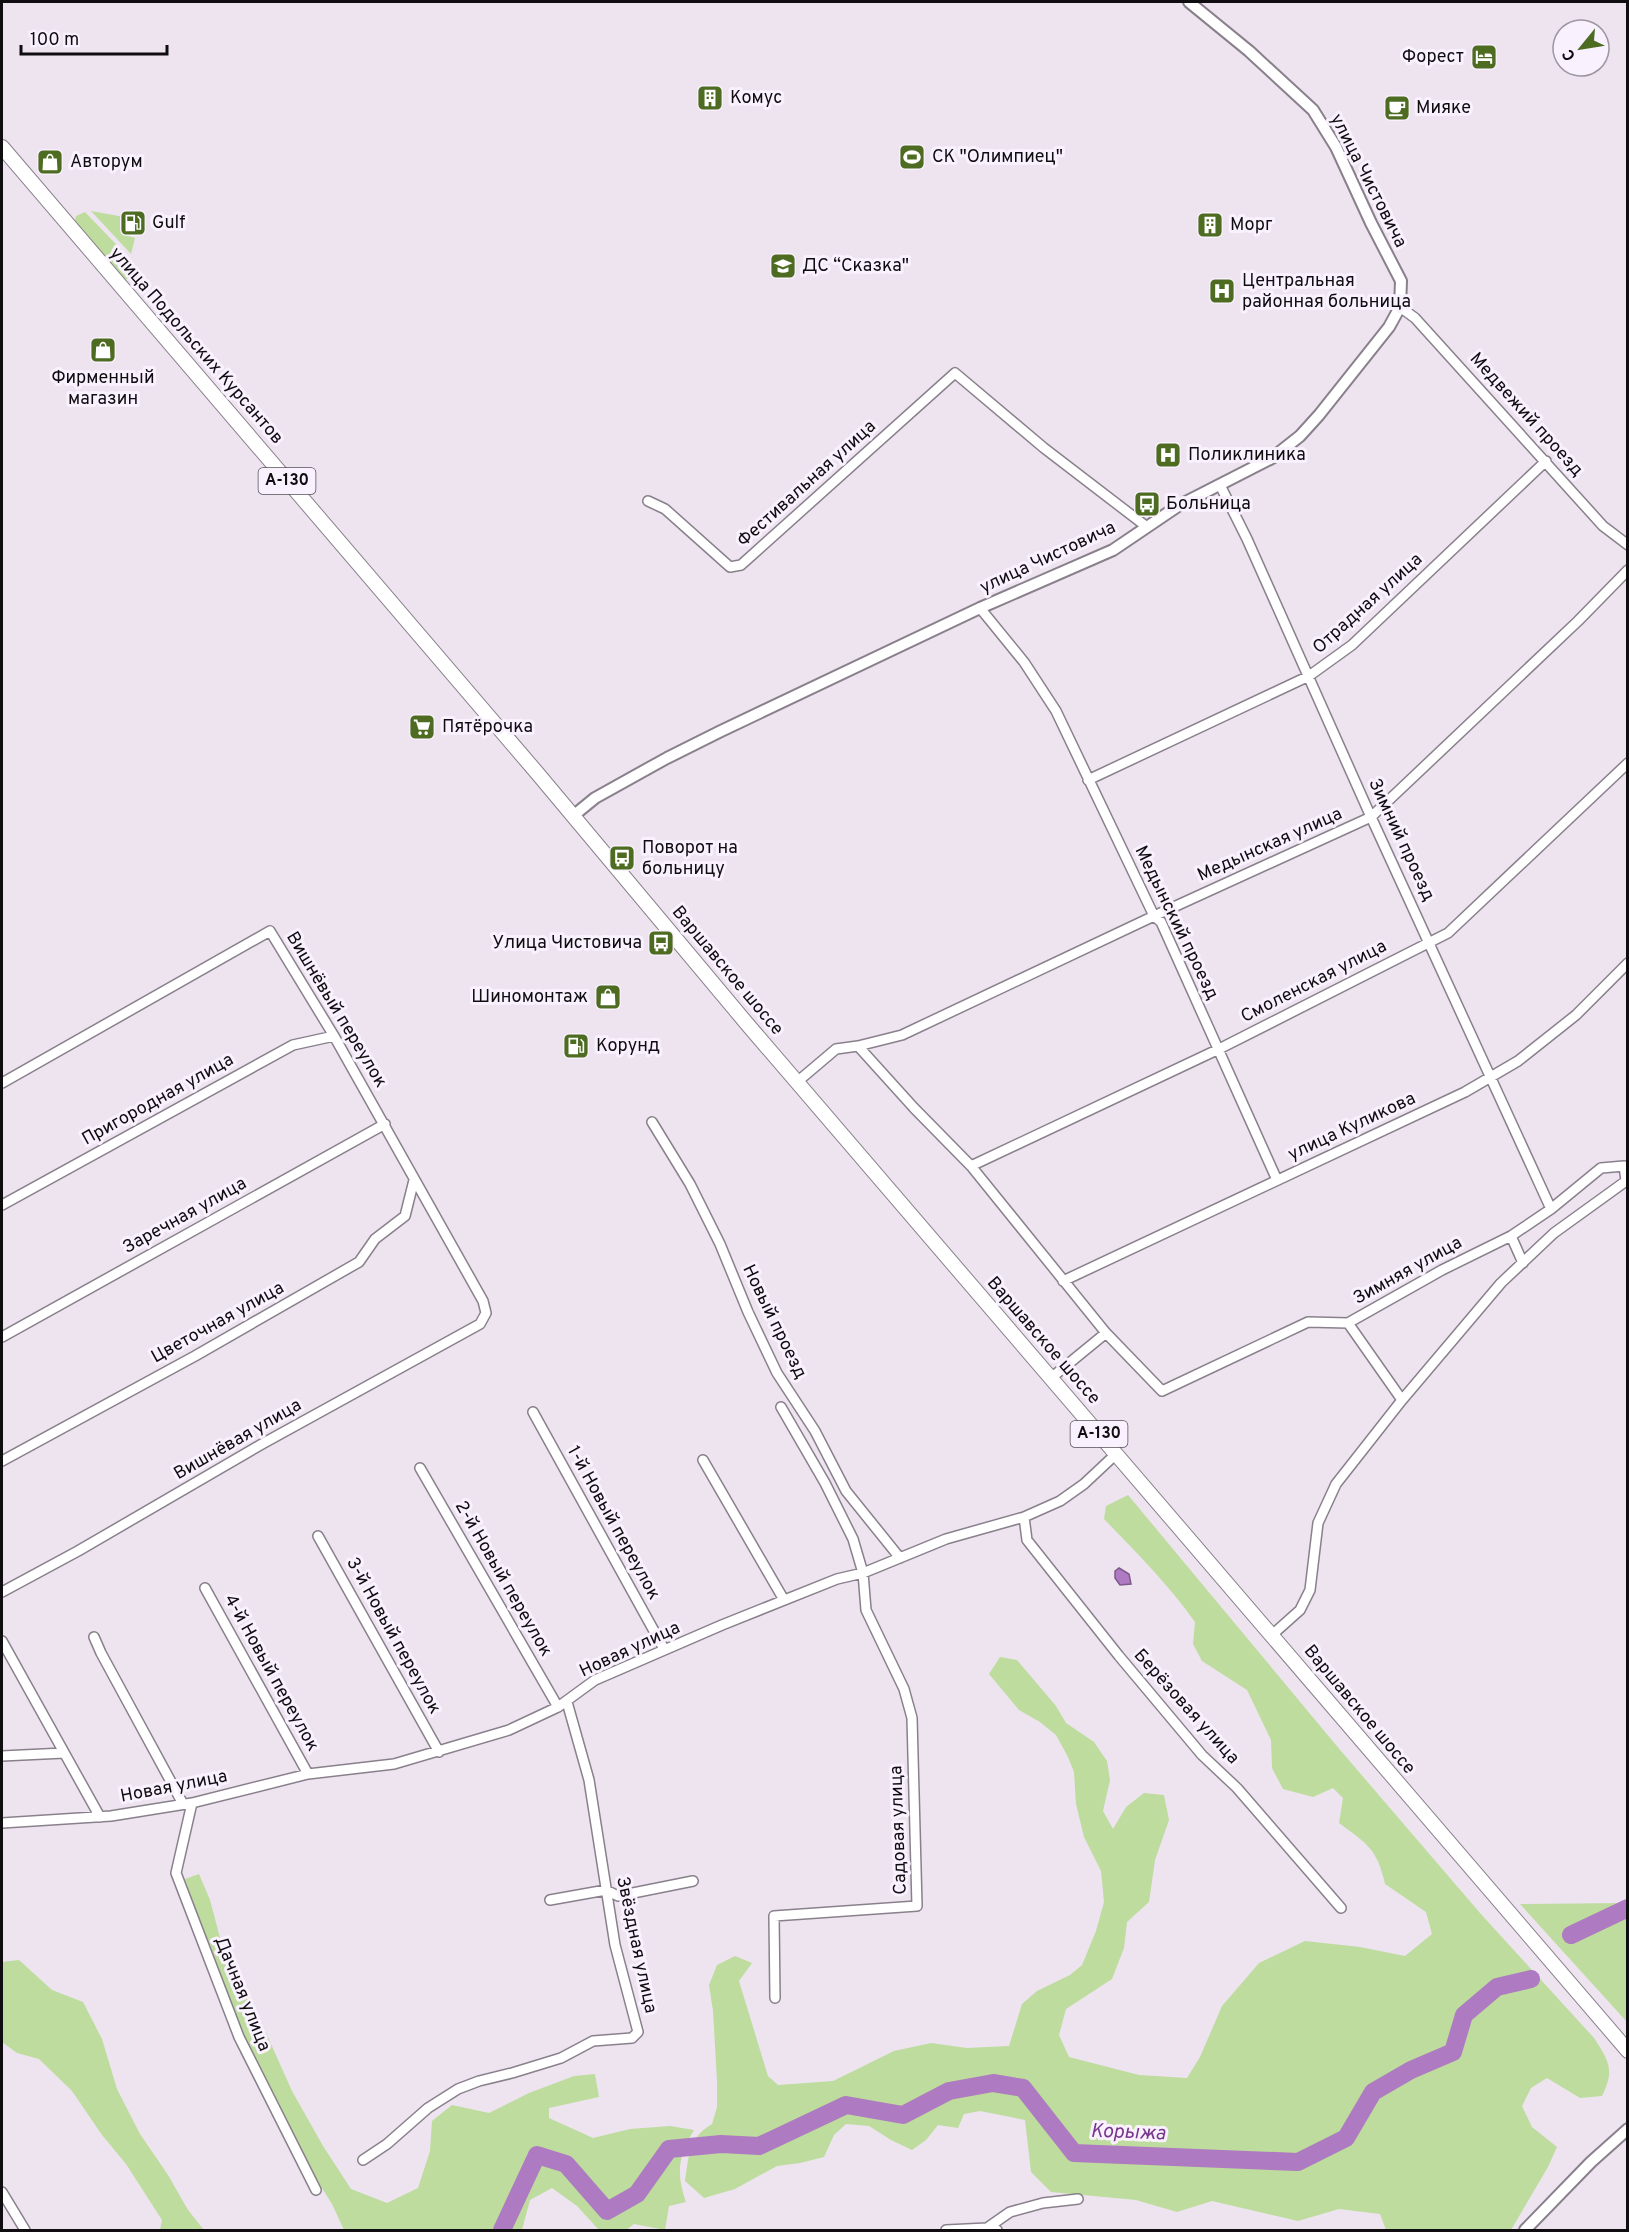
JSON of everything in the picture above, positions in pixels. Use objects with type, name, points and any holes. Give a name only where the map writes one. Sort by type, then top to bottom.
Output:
[{"type":"main road","name":"улица Подольских Курсантов","points":[[2,147],[573,816]]},
{"type":"main road","name":"Варшавское шоссе","points":[[573,816],[797,1082],[1628,2051]]},
{"type":"street","name":"улица Чистовича","points":[[573,816],[595,798],[667,758],[980,608],[1113,550],[1178,506],[1272,458],[1300,436],[1389,327],[1400,307],[1401,281],[1336,147],[1313,110],[1248,51],[1189,2]]},
{"type":"street","name":"Медвежий проезд","points":[[1400,307],[1415,318],[1604,526],[1628,545]]},
{"type":"street","name":"Фестивальная улица","points":[[648,501],[665,508],[730,567],[741,565],[955,373],[1044,448],[1148,527]]},
{"type":"street","name":"Отрадная улица","points":[[1088,780],[1309,676],[1352,645],[1546,461]]},
{"type":"street","name":"Зимний проезд","points":[[1220,486],[1247,539],[1371,817],[1551,1209]]},
{"type":"street","name":"Медынская улица","points":[[797,1082],[836,1049],[902,1035],[1371,817],[1578,621],[1628,570]]},
{"type":"street","name":"Медынский проезд","points":[[980,608],[1024,662],[1056,711],[1154,916],[1161,922],[1277,1180]]},
{"type":"street","name":"Смоленская улица","points":[[971,1166],[1218,1048],[1448,933],[1628,763]]},
{"type":"street","name":"Вишнёвый переулок","points":[[2,1083],[270,931],[385,1124],[483,1301],[486,1312]]},
{"type":"street","name":"улица Куликова","points":[[1063,1281],[1465,1092],[1492,1077],[1576,1015],[1628,963]]},
{"type":"street","name":"Пригородная улица","points":[[2,1205],[293,1045],[334,1036]]},
{"type":"street","points":[[858,1046],[971,1166],[1106,1333],[1051,1378]]},
{"type":"street","name":"Новый проезд","points":[[652,1122],[690,1184],[720,1244],[777,1374],[815,1431],[846,1491],[900,1558]]},
{"type":"street","name":"Заречная улица","points":[[2,1337],[385,1124]]},
{"type":"street","name":"Зимняя улица","points":[[1106,1333],[1162,1391],[1308,1322],[1348,1323],[1442,1270],[1511,1236],[1551,1209],[1601,1168],[1624,1166],[1627,1182]]},
{"type":"street","name":"Цветочная улица","points":[[2,1461],[195,1356],[359,1262],[375,1239],[405,1216],[414,1180]]},
{"type":"street","points":[[1272,1635],[1300,1610],[1310,1590],[1318,1523],[1336,1484],[1402,1400],[1501,1283],[1554,1233],[1627,1182]]},
{"type":"street","points":[[1511,1236],[1523,1263]]},
{"type":"street","name":"Вишнёвая улица","points":[[2,1592],[78,1551],[262,1444],[480,1324],[486,1312]]},
{"type":"street","points":[[1348,1323],[1402,1400]]},
{"type":"street","points":[[781,1407],[840,1510],[853,1539],[863,1573]]},
{"type":"street","name":"1-й Новый переулок","points":[[533,1412],[664,1649]]},
{"type":"street","name":"Новая улица","points":[[2,1823],[100,1817],[187,1803],[308,1774],[394,1764],[509,1730],[562,1704],[595,1680],[664,1649],[837,1579],[863,1573],[946,1539],[1024,1517],[1060,1501],[1084,1484],[1116,1454]]},
{"type":"street","points":[[704,1460],[784,1600]]},
{"type":"street","name":"2-й Новый переулок","points":[[420,1468],[562,1704]]},
{"type":"street","name":"Берёзовая улица","points":[[1024,1517],[1027,1540],[1119,1656],[1202,1755],[1237,1788],[1341,1908]]},
{"type":"street","name":"3-й Новый переулок","points":[[318,1536],[439,1752]]},
{"type":"street","name":"Садовая улица","points":[[775,1998],[774,1916],[917,1906],[911,1710],[904,1689],[868,1616],[863,1596],[863,1573]]},
{"type":"street","name":"4-й Новый переулок","points":[[205,1588],[308,1774]]},
{"type":"street","points":[[94,1637],[187,1803]]},
{"type":"street","points":[[2,1641],[100,1817]]},
{"type":"street","name":"Звёздная улица","points":[[363,2160],[387,2144],[428,2108],[458,2089],[478,2081],[561,2058],[593,2041],[632,2038],[638,2032],[615,1945],[589,1780],[562,1704]]},
{"type":"street","points":[[2,1756],[64,1753]]},
{"type":"street","name":"Дачная улица","points":[[187,1803],[176,1873],[239,2037],[316,2190]]},
{"type":"street","points":[[550,1900],[606,1890],[618,1896],[693,1881]]},
{"type":"street","points":[[1525,2230],[1591,2162],[1628,2129]]},
{"type":"street","points":[[2,2192],[25,2230]]},
{"type":"street","points":[[946,2230],[992,2229],[1010,2212],[1043,2203],[1078,2199]]},
{"type":"green space","points":[[91,211],[124,217],[122,234],[135,238],[131,254]]},
{"type":"green space","points":[[85,212],[134,263],[134,277],[123,280],[74,224],[76,216]]},
{"type":"green space","points":[[1128,1495],[1341,1751],[1480,1913],[1594,2038],[1607,2060],[1609,2072],[1602,2096],[1580,2098],[1547,2078],[1531,2088],[1522,2106],[1532,2127],[1557,2147],[1548,2167],[1511,2230],[1386,2230],[1380,2214],[1339,2209],[1298,2221],[1212,2201],[1177,2212],[1136,2200],[1051,2192],[1031,2172],[1025,2120],[980,2111],[964,2114],[958,2128],[938,2125],[926,2140],[912,2150],[869,2126],[846,2124],[834,2135],[824,2157],[777,2166],[735,2189],[704,2198],[685,2181],[691,2148],[698,2135],[712,2124],[717,2107],[713,2011],[709,1985],[717,1965],[735,1956],[752,1963],[739,1981],[768,2076],[778,2085],[833,2081],[894,2051],[931,2043],[967,2048],[1009,2046],[1022,2004],[1037,1991],[1070,1975],[1082,1965],[1096,1931],[1104,1902],[1101,1871],[1084,1837],[1076,1804],[1074,1772],[1068,1757],[1056,1735],[1040,1722],[1019,1710],[989,1674],[1000,1657],[1017,1660],[1056,1706],[1066,1723],[1094,1742],[1107,1761],[1110,1780],[1103,1811],[1113,1829],[1126,1807],[1144,1793],[1164,1795],[1169,1820],[1155,1860],[1149,1902],[1127,1922],[1124,1948],[1112,1979],[1066,2009],[1059,2035],[1069,2057],[1139,2075],[1187,2078],[1200,2057],[1222,2006],[1259,1963],[1305,1941],[1360,1947],[1405,1956],[1432,1934],[1426,1912],[1385,1884],[1378,1862],[1370,1848],[1339,1823],[1343,1798],[1333,1788],[1313,1797],[1283,1789],[1272,1768],[1271,1740],[1247,1690],[1202,1661],[1193,1644],[1195,1622],[1163,1581],[1104,1519],[1106,1506]]},
{"type":"green space","points":[[199,1874],[210,1900],[222,1945],[258,2015],[292,2091],[323,2146],[351,2189],[387,2203],[418,2188],[430,2151],[432,2121],[452,2105],[489,2113],[529,2093],[574,2076],[595,2074],[599,2097],[549,2108],[549,2118],[593,2138],[630,2129],[670,2126],[694,2130],[680,2165],[686,2202],[669,2206],[665,2230],[634,2224],[626,2230],[599,2230],[577,2206],[552,2188],[530,2200],[522,2230],[344,2230],[332,2204],[308,2166],[259,2076],[185,1879]]},
{"type":"green space","points":[[1628,1903],[1627,2022],[1520,1904]]},
{"type":"green space","points":[[19,1960],[52,1990],[83,2002],[102,2039],[117,2089],[140,2134],[188,2210],[204,2230],[160,2230],[162,2220],[126,2164],[102,2135],[72,2091],[39,2059],[17,2053],[2,2042],[2,1962]]},
{"type":"shaded area","points":[[1119,1568],[1129,1574],[1131,1584],[1120,1585],[1115,1578],[1115,1571]]},
{"type":"waterway","name":"Корыжа","points":[[1571,1935],[1628,1908]]},
{"type":"waterway","name":"Корыжа","points":[[502,2230],[537,2155],[566,2164],[607,2211],[637,2194],[669,2149],[721,2144],[759,2146],[846,2105],[903,2115],[949,2091],[993,2083],[1023,2088],[1074,2153],[1298,2162],[1346,2138],[1373,2092],[1411,2070],[1453,2052],[1464,2015],[1497,1987],[1531,1979]]},
{"type":"place","name":"Форест","points":[[1484,57]]},
{"type":"place","name":"Комус","points":[[710,98]]},
{"type":"place","name":"Мияке","points":[[1397,108]]},
{"type":"place","name":"СК \"Олимпиец\"","points":[[912,157]]},
{"type":"place","name":"Авторум","points":[[50,162]]},
{"type":"place","name":"Gulf","points":[[133,223]]},
{"type":"place","name":"Морг","points":[[1210,225]]},
{"type":"place","name":"ДС “Сказка\"","points":[[783,266]]},
{"type":"place","name":"Центральная районная больница","points":[[1222,291]]},
{"type":"place","name":"Фирменный магазин","points":[[103,350]]},
{"type":"place","name":"Поликлиника","points":[[1168,455]]},
{"type":"place","name":"Больница","points":[[1147,504]]},
{"type":"place","name":"Пятёрочка","points":[[422,727]]},
{"type":"place","name":"Поворот на больницу","points":[[622,858]]},
{"type":"place","name":"Улица Чистовича","points":[[661,943]]},
{"type":"place","name":"Шиномонтаж","points":[[608,997]]},
{"type":"place","name":"Корунд","points":[[576,1046]]}]
